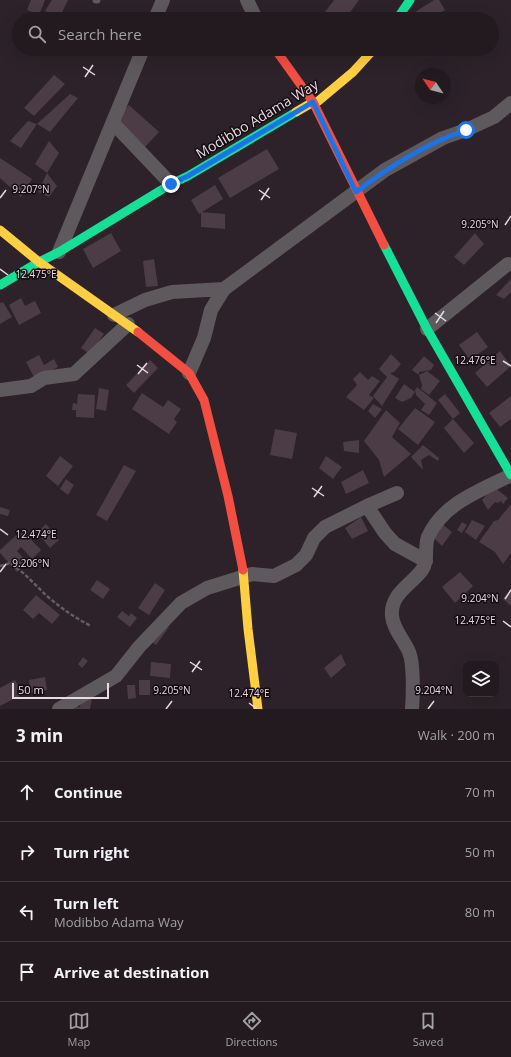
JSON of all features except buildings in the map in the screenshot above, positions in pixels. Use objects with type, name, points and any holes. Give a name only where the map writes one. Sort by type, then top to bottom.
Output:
[{"type":"street","points":[[158,12],[163,0]]},
{"type":"street","points":[[247,0],[253,12]]},
{"type":"street","points":[[402,12],[410,0]]},
{"type":"street","points":[[59,252],[140,56]]},
{"type":"street","points":[[280,56],[313,102],[356,192],[427,329],[511,475],[460,501],[448,510],[435,525],[427,539],[426,561],[422,569],[400,592],[394,601],[392,616],[397,631],[410,653],[413,681],[412,709]]},
{"type":"street","name":"Modibbo Adama Way","points":[[0,285],[59,252],[171,184],[188,176],[313,102],[316,103],[353,72],[368,56]]},
{"type":"street","points":[[189,373],[204,338],[211,310],[224,289],[385,170],[411,154],[443,138],[494,118],[511,103]]},
{"type":"street","points":[[113,123],[171,184]]},
{"type":"street","points":[[0,230],[39,262],[128,324],[189,373],[204,400],[228,496],[244,577],[248,629],[258,709]]},
{"type":"street","points":[[427,329],[508,264]]},
{"type":"street","points":[[114,315],[144,300],[172,292],[224,289]]},
{"type":"street","points":[[0,390],[31,386],[44,378],[74,374],[128,324]]},
{"type":"street","points":[[59,709],[116,676],[138,647],[181,603],[207,588],[252,574],[274,576],[296,565],[306,555],[314,538],[325,527],[397,493]]},
{"type":"street","points":[[367,506],[385,533],[395,544],[426,561]]},
{"type":"path","points":[[0,566],[10,563],[14,565],[48,597],[74,617],[91,626]]},
{"type":"traffic: fast","points":[[402,12],[410,0]]},
{"type":"traffic: fast","points":[[0,285],[59,252],[171,184],[188,176],[296,112]]},
{"type":"traffic: fast","points":[[384,245],[427,329],[511,475]]},
{"type":"traffic: slow","points":[[296,112],[313,102],[316,103],[353,72],[368,56]]},
{"type":"traffic: slow","points":[[0,230],[39,262],[138,332]]},
{"type":"traffic: slow","points":[[243,570],[248,629],[258,709]]},
{"type":"traffic: jam","points":[[280,56],[313,102],[384,245]]},
{"type":"traffic: jam","points":[[138,332],[189,373],[204,400],[228,496],[243,570]]},
{"type":"route","points":[[171,184],[188,176],[313,102],[356,192],[385,170],[411,154],[443,138],[466,130]]}]
